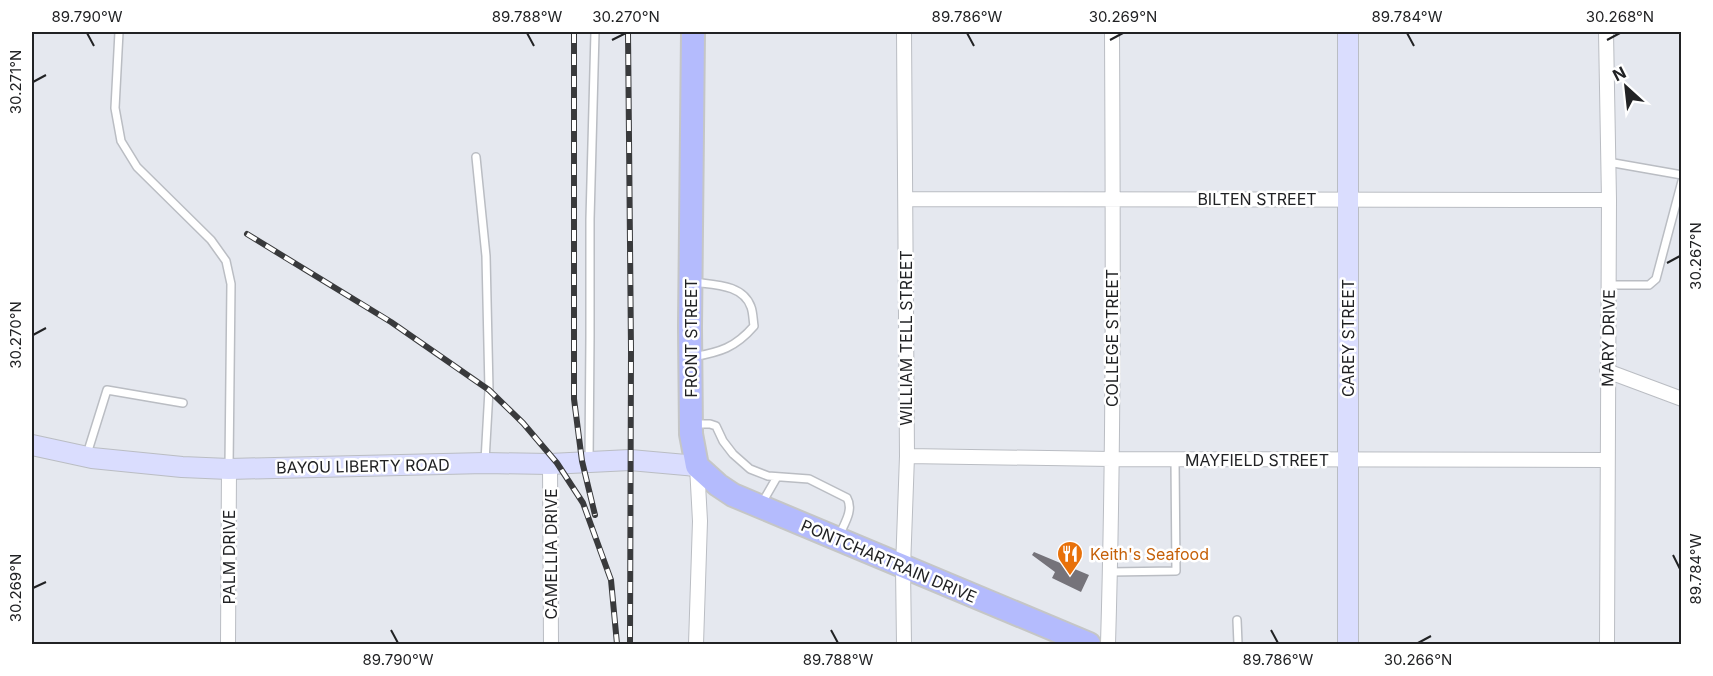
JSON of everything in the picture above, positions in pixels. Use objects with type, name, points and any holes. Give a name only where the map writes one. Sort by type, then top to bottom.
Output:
[{"type":"main road","name":"FRONT STREET","points":[[693,32],[691,424],[697,466]]},
{"type":"main road","name":"CAREY STREET","points":[[1348,32],[1348,645]]},
{"type":"main road","name":"BAYOU LIBERTY ROAD","points":[[32,445],[86,456],[182,467],[230,469],[484,463],[550,464],[630,460],[697,466]]},
{"type":"main road","name":"PONTCHARTRAIN DRIVE","points":[[697,466],[733,495],[1089,645]]},
{"type":"street","name":"WILLIAM TELL STREET","points":[[904,32],[907,456],[903,567],[904,645]]},
{"type":"street","name":"COLLEGE STREET","points":[[1108,645],[1113,200],[1112,32]]},
{"type":"street","name":"MARY DRIVE","points":[[1606,32],[1609,200],[1606,645]]},
{"type":"street","name":"BILTEN STREET","points":[[906,199],[1609,200]]},
{"type":"street","points":[[1607,371],[1682,399]]},
{"type":"street","name":"MAYFIELD STREET","points":[[907,456],[1348,461],[1607,460]]},
{"type":"street","name":"CAMELLIA DRIVE","points":[[550,464],[551,645]]},
{"type":"street","name":"FRONT STREET","points":[[696,645],[700,521],[697,466]]},
{"type":"street","name":"PALM DRIVE","points":[[228,645],[230,469]]},
{"type":"lane","points":[[119,32],[115,108],[121,141],[137,167],[211,240],[226,261],[231,284],[230,469]]},
{"type":"lane","points":[[589,462],[590,219],[595,32]]},
{"type":"lane","points":[[476,157],[486,256],[489,390],[484,463]]},
{"type":"lane","points":[[1608,162],[1682,175]]},
{"type":"lane","points":[[1608,285],[1649,285],[1656,279],[1682,181]]},
{"type":"lane","points":[[691,281],[731,288],[745,296],[752,308],[754,326],[744,337],[722,351],[691,358]]},
{"type":"lane","points":[[86,456],[107,390],[183,403]]},
{"type":"lane","points":[[691,424],[714,424],[723,441],[750,469],[768,476],[809,479],[847,498],[850,509],[837,540]]},
{"type":"lane","points":[[1110,572],[1176,571],[1175,460]]},
{"type":"lane","points":[[760,507],[777,477]]},
{"type":"lane","points":[[1237,620],[1238,645]]},
{"type":"building","name":"Keith's Seafood","points":[[1034,552],[1089,575],[1081,592],[1052,578],[1055,572],[1032,555]]},
{"type":"railway","points":[[574,32],[574,399],[582,461],[595,515]]},
{"type":"railway","points":[[628,32],[631,350],[630,644]]},
{"type":"railway","points":[[247,234],[391,322],[489,390],[523,423],[557,463],[583,503],[611,580],[617,644]]},
{"type":"place","name":"Keith's Seafood","points":[[1070,577]]}]
